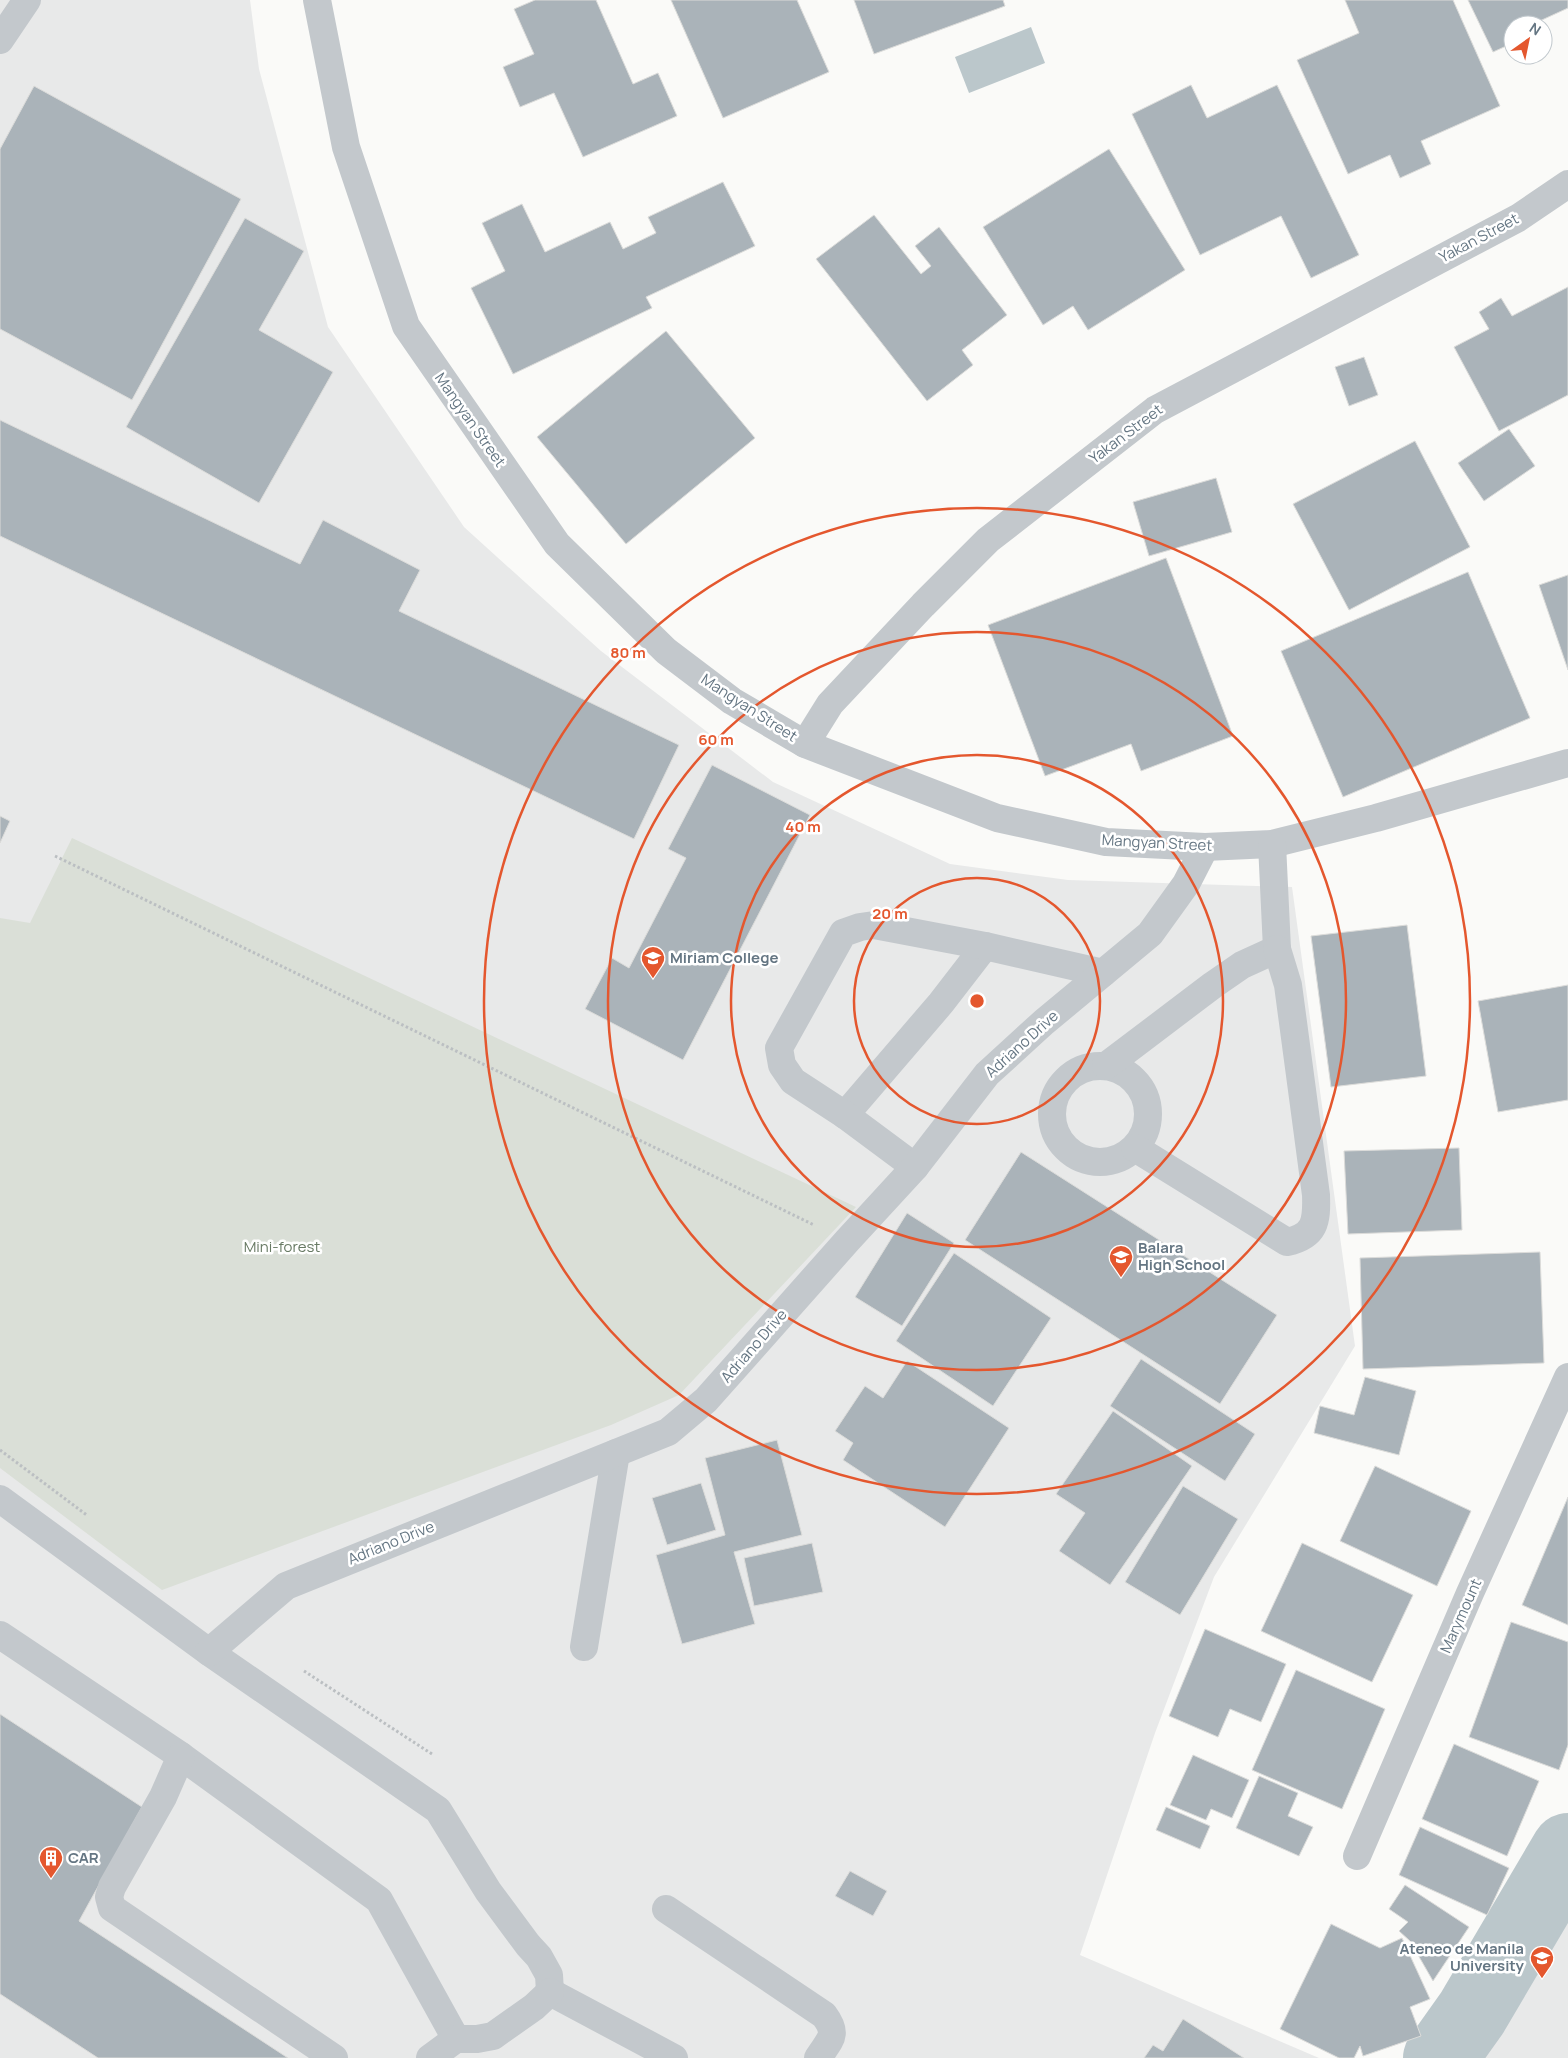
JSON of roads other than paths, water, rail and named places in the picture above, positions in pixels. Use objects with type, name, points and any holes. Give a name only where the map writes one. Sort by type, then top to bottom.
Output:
[{"type":"street","points":[[0,40],[27,0]]},
{"type":"street","name":"Mangyan Street","points":[[317,0],[346,147],[406,326],[557,544],[666,651],[732,701],[805,744],[997,818],[1106,842],[1205,847],[1272,844],[1376,818],[1568,763]]},
{"type":"street","name":"Yakan Street","points":[[805,744],[830,704],[923,605],[988,540],[1155,410],[1518,218],[1568,184]]},
{"type":"street","points":[[1135,1148],[1287,1242],[1301,1239],[1312,1230],[1317,1214],[1316,1196],[1288,986],[1277,949],[1272,844]]},
{"type":"street","name":"Adriano Drive","points":[[209,1652],[286,1586],[668,1432],[706,1400],[915,1166],[987,1074],[1044,1022],[1150,934],[1186,884],[1205,847]]},
{"type":"street","points":[[915,1166],[845,1115],[793,1081],[782,1065],[779,1048],[843,933],[860,927],[874,925],[985,946],[1103,973]]},
{"type":"street","points":[[845,1115],[941,1003],[985,946]]},
{"type":"street","points":[[1106,1066],[1213,984],[1242,965],[1277,949]]},
{"type":"street","points":[[1090,1066],[1106,1066],[1121,1070],[1133,1079],[1143,1091],[1148,1106],[1148,1121],[1144,1135],[1135,1148],[1122,1158],[1106,1163],[1089,1162],[1074,1156],[1062,1144],[1054,1130],[1051,1113],[1054,1097],[1062,1083],[1075,1072],[1090,1066]]},
{"type":"street","name":"Marymount","points":[[1357,1856],[1470,1593],[1568,1377]]},
{"type":"street","points":[[584,1647],[616,1452]]},
{"type":"street","points":[[0,1498],[209,1652],[438,1810],[488,1891],[539,1957],[548,1975],[550,1992]]},
{"type":"street","points":[[0,1635],[181,1756],[379,1900],[456,2039]]},
{"type":"street","points":[[181,1756],[163,1797],[112,1887],[109,1897],[112,1908],[334,2058]]},
{"type":"street","points":[[666,1909],[824,2015],[832,2026],[832,2036],[818,2058]]},
{"type":"street","points":[[430,2058],[456,2039],[477,2039],[493,2036],[534,2007],[550,1992]]},
{"type":"street","points":[[550,1992],[674,2058]]},
{"type":"waterway","points":[[1440,2058],[1472,2013],[1568,1850]]},
{"type":"place","name":"Miriam College","points":[[653,979]]},
{"type":"place","name":"Balara High School","points":[[1121,1278]]},
{"type":"place","name":"CAR","points":[[51,1879]]},
{"type":"place","name":"Ateneo de Manila University","points":[[1542,1979]]},
{"type":"park label","name":"Mini-forest","points":[[282,1247]]}]
